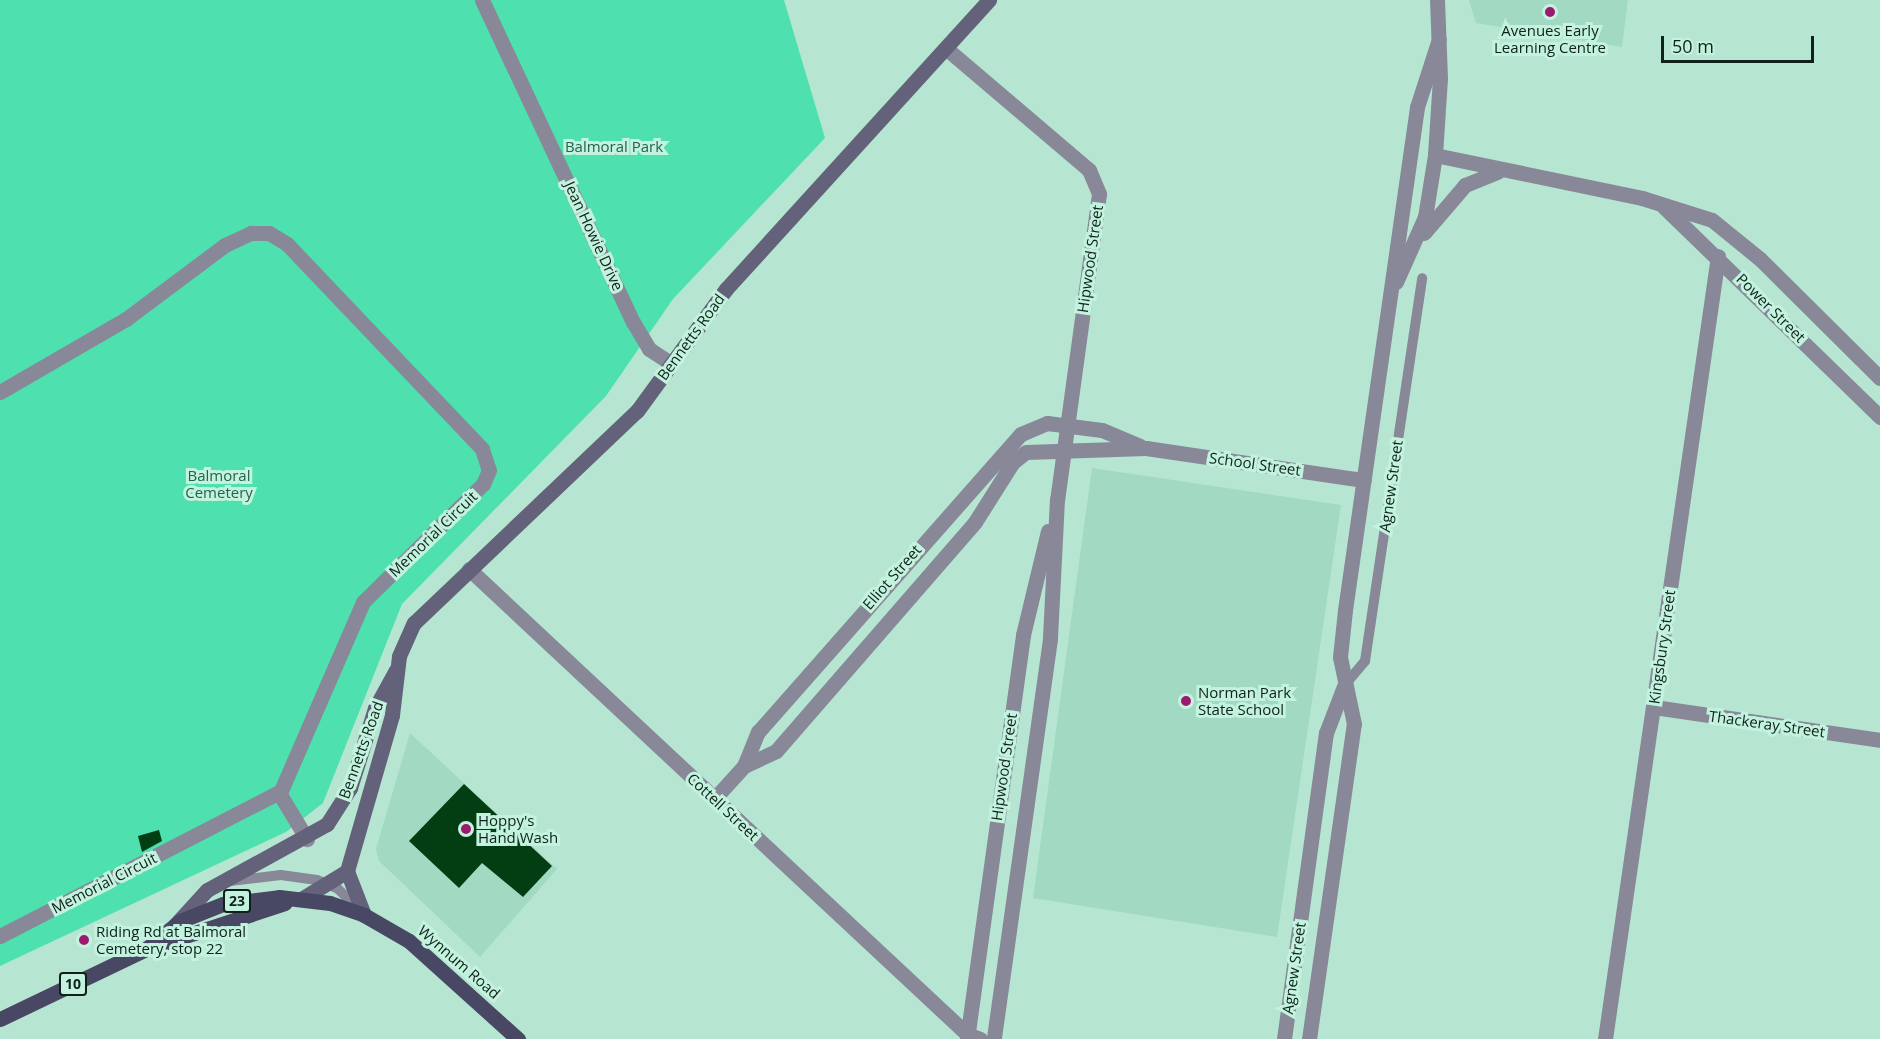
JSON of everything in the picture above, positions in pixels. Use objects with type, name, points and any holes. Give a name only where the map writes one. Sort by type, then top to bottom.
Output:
[{"type":"main road","name":"Bennetts Road","points":[[175,925],[199,896],[307,839],[345,800],[375,708],[396,670],[414,623],[637,411],[726,289],[948,50],[989,0]]},
{"type":"main road","name":"Bennetts Road","points":[[347,871],[392,715],[396,670]]},
{"type":"main road","name":"10","points":[[303,898],[332,884],[347,871]]},
{"type":"main road","points":[[347,871],[364,915]]},
{"type":"main road","name":"Wynnum Road","points":[[0,1019],[146,949],[303,898]]},
{"type":"main road","name":"Wynnum Road","points":[[146,949],[175,925],[232,902],[303,898],[364,915],[430,957],[518,1039]]},
{"type":"street","name":"Jean Howie Drive","points":[[482,0],[633,321],[649,349],[672,364]]},
{"type":"street","name":"Agnew Street","points":[[1389,301],[1425,217],[1435,155],[1439,39],[1437,0]]},
{"type":"street","name":"Agnew Street","points":[[1309,1039],[1354,724],[1344,686],[1340,654],[1420,90],[1439,39]]},
{"type":"street","name":"Hipwood Street","points":[[948,50],[1097,182],[1057,499],[1050,639],[994,1039]]},
{"type":"street","name":"Power Street","points":[[1435,155],[1659,202],[1723,227],[1880,378]]},
{"type":"street","points":[[1411,249],[1465,185],[1504,171]]},
{"type":"street","name":"Power Street","points":[[1659,202],[1718,256],[1880,417]]},
{"type":"street","name":"Memorial Circuit","points":[[0,392],[126,319],[225,245],[251,232],[269,233],[287,244],[482,450],[489,470],[483,484],[363,602],[279,793],[0,936]]},
{"type":"street","name":"Kingsbury Street","points":[[1605,1039],[1718,256]]},
{"type":"street","name":"School Street","points":[[1067,425],[1102,430],[1146,448]]},
{"type":"street","name":"Elliot Street","points":[[714,799],[744,766],[758,732],[994,462],[1030,428],[1067,425]]},
{"type":"street","name":"School Street","points":[[1064,447],[1146,448],[1364,480]]},
{"type":"street","name":"Elliot Street","points":[[744,766],[776,751],[975,522],[1016,459],[1028,451],[1064,447]]},
{"type":"street","name":"Hipwood Street","points":[[971,1037],[1023,635],[1057,499]]},
{"type":"street","name":"Cottell Street","points":[[470,568],[714,799],[971,1037]]},
{"type":"street","name":"Agnew Street","points":[[1284,1039],[1326,733],[1344,686]]},
{"type":"street","name":"Thackeray Street","points":[[1654,707],[1880,740]]},
{"type":"street","points":[[279,793],[307,839]]},
{"type":"lane","name":"Agnew Street","points":[[1344,686],[1365,661],[1422,278]]},
{"type":"lane","points":[[218,884],[287,875],[332,884],[364,915]]},
{"type":"shaded area","name":"Avenues Early Learning Centre","points":[[1469,0],[1628,0],[1622,47],[1476,23]]},
{"type":"shaded area","name":"Norman Park State School","points":[[1092,468],[1341,505],[1277,937],[1033,898]]},
{"type":"shaded area","points":[[410,733],[557,869],[480,957],[379,861],[376,849]]},
{"type":"green space","points":[[0,0],[784,0],[825,138],[673,299],[606,396],[402,604],[323,803],[286,832],[0,966]]},
{"type":"building","name":"Hoppy's Hand Wash","points":[[464,784],[552,866],[523,897],[482,863],[459,888],[409,841]]},
{"type":"building","points":[[159,830],[162,841],[142,852],[138,836]]},
{"type":"place","name":"Avenues Early Learning Centre","points":[[1550,12]]},
{"type":"place","name":"Norman Park State School","points":[[1186,701]]},
{"type":"place","name":"Hoppy's Hand Wash","points":[[466,829]]},
{"type":"place","name":"Riding Rd at Balmoral Cemetery, stop 22","points":[[84,940]]},
{"type":"park label","name":"Balmoral Park","points":[[614,147]]},
{"type":"park label","name":"Balmoral Cemetery","points":[[219,484]]}]
